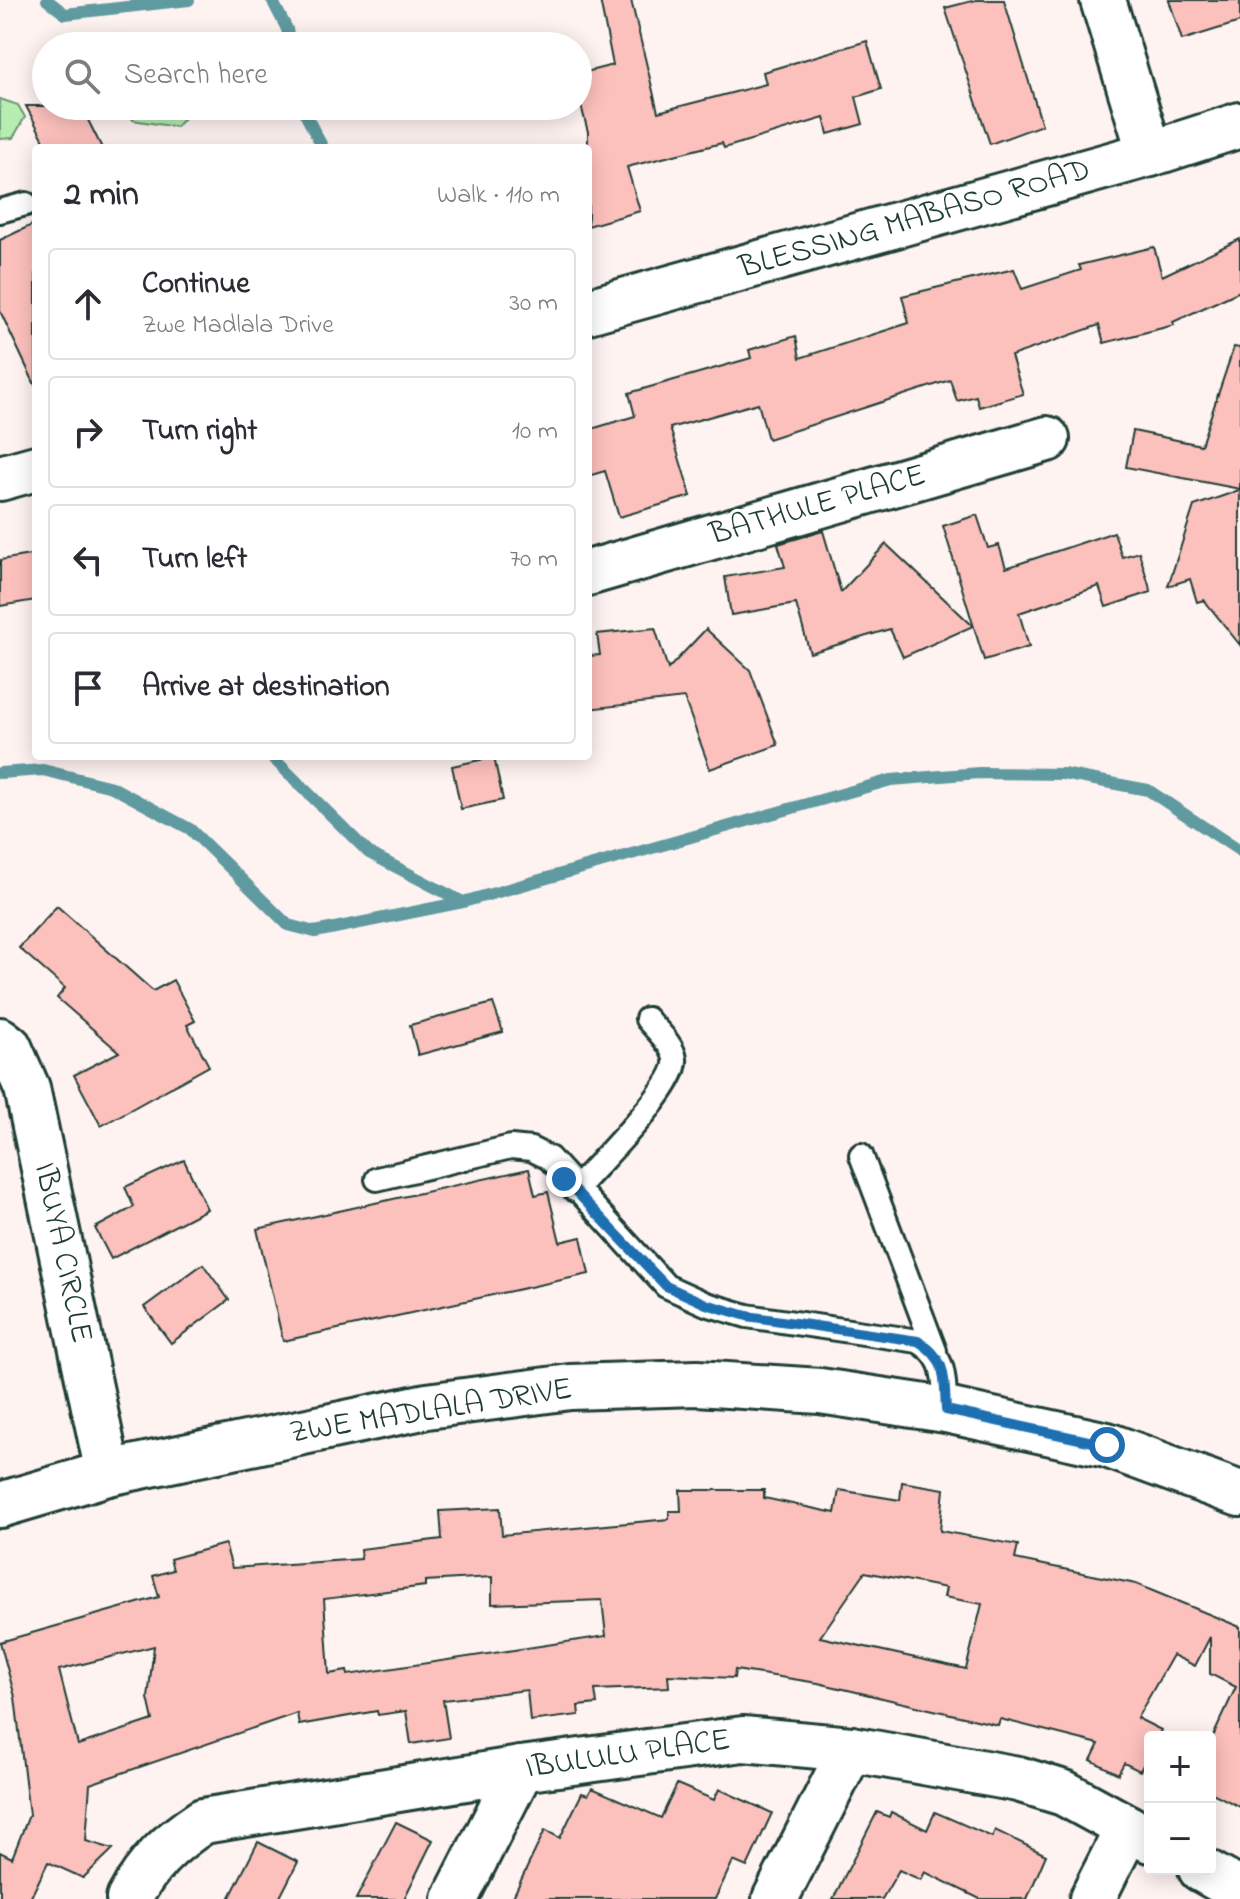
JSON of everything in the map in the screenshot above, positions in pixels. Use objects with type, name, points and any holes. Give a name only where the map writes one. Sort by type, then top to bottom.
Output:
[{"type":"street","points":[[1103,0],[1150,154]]},
{"type":"street","name":"BLESSING MABASO ROAD","points":[[592,310],[1150,154],[1240,125]]},
{"type":"street","name":"BATHULE PLACE","points":[[592,572],[1047,439]]},
{"type":"street","points":[[0,478],[32,469]]},
{"type":"street","name":"IBUYA CIRCLE","points":[[0,1040],[9,1047],[27,1088],[108,1473]]},
{"type":"street","name":"ZWE MADLALA DRIVE","points":[[0,1505],[108,1473],[427,1406],[570,1387],[697,1383],[820,1391],[946,1410],[1107,1445],[1240,1494]]},
{"type":"street","name":"IBULULU PLACE","points":[[129,1899],[142,1874],[172,1841],[203,1821],[521,1769],[743,1739],[851,1749],[1018,1779],[1064,1793],[1139,1834]]},
{"type":"street","points":[[775,1899],[851,1749]]},
{"type":"street","points":[[455,1899],[521,1769]]},
{"type":"street","points":[[1092,1899],[1139,1834]]},
{"type":"street","points":[[1212,1875],[1240,1891]]},
{"type":"lane","points":[[0,211],[26,204]]},
{"type":"lane","points":[[575,1190],[652,1106],[675,1070],[675,1056],[647,1019]]},
{"type":"lane","points":[[377,1179],[511,1147],[531,1149],[549,1158],[666,1286],[706,1304],[747,1316],[918,1341],[935,1351]]},
{"type":"lane","points":[[861,1155],[943,1368],[946,1410]]},
{"type":"green space","points":[[0,99],[18,105],[25,117],[13,138],[0,139]]},
{"type":"green space","points":[[133,120],[182,120],[176,127]]},
{"type":"building","points":[[600,0],[631,0],[658,112],[766,84],[763,72],[867,41],[881,89],[856,97],[863,124],[828,134],[824,118],[724,148],[722,143],[627,167],[640,211],[592,225],[592,144],[588,144],[585,120],[592,120],[592,70],[613,65]]},
{"type":"building","points":[[976,0],[1004,0],[1042,125],[990,144],[945,8]]},
{"type":"building","points":[[1169,0],[1240,0],[1240,22],[1182,40]]},
{"type":"building","points":[[33,120],[88,120],[100,144],[46,144]]},
{"type":"building","points":[[32,225],[32,379],[0,311],[0,240]]},
{"type":"building","points":[[1240,239],[1240,291],[1173,322],[1174,325],[1104,343],[1099,325],[1011,356],[1023,394],[979,407],[976,396],[957,401],[950,380],[768,439],[758,403],[670,428],[691,496],[619,517],[605,471],[592,475],[592,429],[635,416],[629,393],[751,358],[749,350],[796,336],[800,358],[909,323],[902,296],[1014,269],[1022,289],[1081,270],[1079,265],[1154,247],[1162,276]]},
{"type":"building","points":[[1234,347],[1240,348],[1240,489],[1126,467],[1133,431],[1201,445]]},
{"type":"building","points":[[1240,490],[1240,645],[1204,600],[1197,602],[1190,579],[1168,586],[1194,506]]},
{"type":"building","points":[[977,515],[988,548],[999,545],[1006,568],[1114,532],[1122,557],[1139,552],[1151,592],[1106,607],[1099,586],[1019,613],[1029,647],[984,660],[943,526]]},
{"type":"building","points":[[823,531],[841,592],[886,544],[973,626],[903,657],[890,629],[810,653],[796,604],[731,615],[725,577],[785,567],[778,544]]},
{"type":"building","points":[[32,555],[32,601],[0,606],[0,560]]},
{"type":"building","points":[[655,628],[668,669],[706,629],[750,670],[778,745],[710,769],[684,698],[592,709],[592,656],[600,655],[597,634]]},
{"type":"building","points":[[495,760],[503,800],[461,809],[452,766]]},
{"type":"building","points":[[57,906],[153,991],[173,980],[195,1021],[187,1025],[209,1066],[101,1126],[74,1075],[119,1052],[57,998],[65,988],[19,948]]},
{"type":"building","points":[[493,1003],[503,1032],[418,1055],[410,1025]]},
{"type":"building","points":[[184,1160],[207,1209],[111,1259],[95,1228],[134,1207],[125,1187]]},
{"type":"building","points":[[529,1169],[535,1195],[548,1192],[560,1242],[581,1237],[589,1274],[283,1341],[257,1229]]},
{"type":"building","points":[[203,1264],[229,1300],[171,1343],[144,1307]]},
{"type":"building","points":[[902,1482],[944,1489],[940,1531],[1018,1545],[1015,1559],[1136,1584],[1240,1627],[1240,1807],[1216,1795],[1216,1731],[1236,1687],[1210,1674],[1210,1637],[1195,1666],[1173,1655],[1137,1718],[1161,1731],[1144,1731],[1144,1763],[1140,1771],[1124,1763],[1118,1774],[1091,1760],[1099,1744],[1000,1719],[998,1725],[818,1683],[735,1670],[734,1678],[668,1675],[669,1687],[595,1690],[597,1704],[578,1706],[579,1715],[530,1721],[527,1690],[443,1700],[449,1738],[411,1744],[406,1711],[378,1715],[377,1711],[299,1725],[297,1713],[90,1784],[86,1841],[113,1849],[83,1878],[48,1862],[30,1899],[0,1899],[0,1852],[12,1858],[29,1815],[15,1697],[0,1642],[159,1597],[153,1576],[173,1570],[170,1559],[225,1544],[232,1568],[361,1559],[360,1549],[442,1539],[440,1511],[500,1508],[502,1535],[669,1519],[669,1511],[681,1511],[680,1490],[764,1490],[764,1498],[835,1513],[839,1490],[900,1500]],"holes":[[[865,1572],[946,1588],[944,1597],[982,1604],[966,1669],[820,1637]],[[492,1577],[492,1604],[602,1600],[606,1636],[348,1675],[347,1671],[329,1674],[324,1599],[425,1586],[425,1581]],[[154,1646],[148,1698],[153,1720],[78,1745],[59,1670]]]},
{"type":"building","points":[[677,1784],[714,1800],[719,1789],[772,1813],[747,1867],[733,1861],[715,1899],[512,1899],[545,1830],[560,1838],[582,1793],[588,1795],[592,1788],[661,1818]]},
{"type":"building","points":[[877,1812],[889,1817],[891,1812],[927,1830],[935,1812],[992,1837],[995,1830],[1046,1855],[1027,1899],[980,1899],[925,1872],[921,1880],[899,1870],[882,1899],[833,1899]]},
{"type":"building","points":[[396,1822],[433,1840],[404,1899],[356,1899]]},
{"type":"building","points":[[258,1842],[298,1862],[279,1899],[229,1899]]},
{"type":"waterway","points":[[47,0],[65,14],[189,0]]},
{"type":"waterway","points":[[272,0],[288,32]]},
{"type":"waterway","points":[[308,120],[321,144]]},
{"type":"waterway","points":[[275,760],[369,853],[463,902]]},
{"type":"waterway","points":[[0,773],[43,770],[112,787],[190,829],[288,925],[315,932],[463,902],[891,780],[979,773],[1063,774],[1148,790],[1240,851]]},
{"type":"route","points":[[564,1179],[666,1286],[706,1304],[747,1316],[918,1341],[935,1351],[943,1368],[946,1410],[1107,1445]]}]
